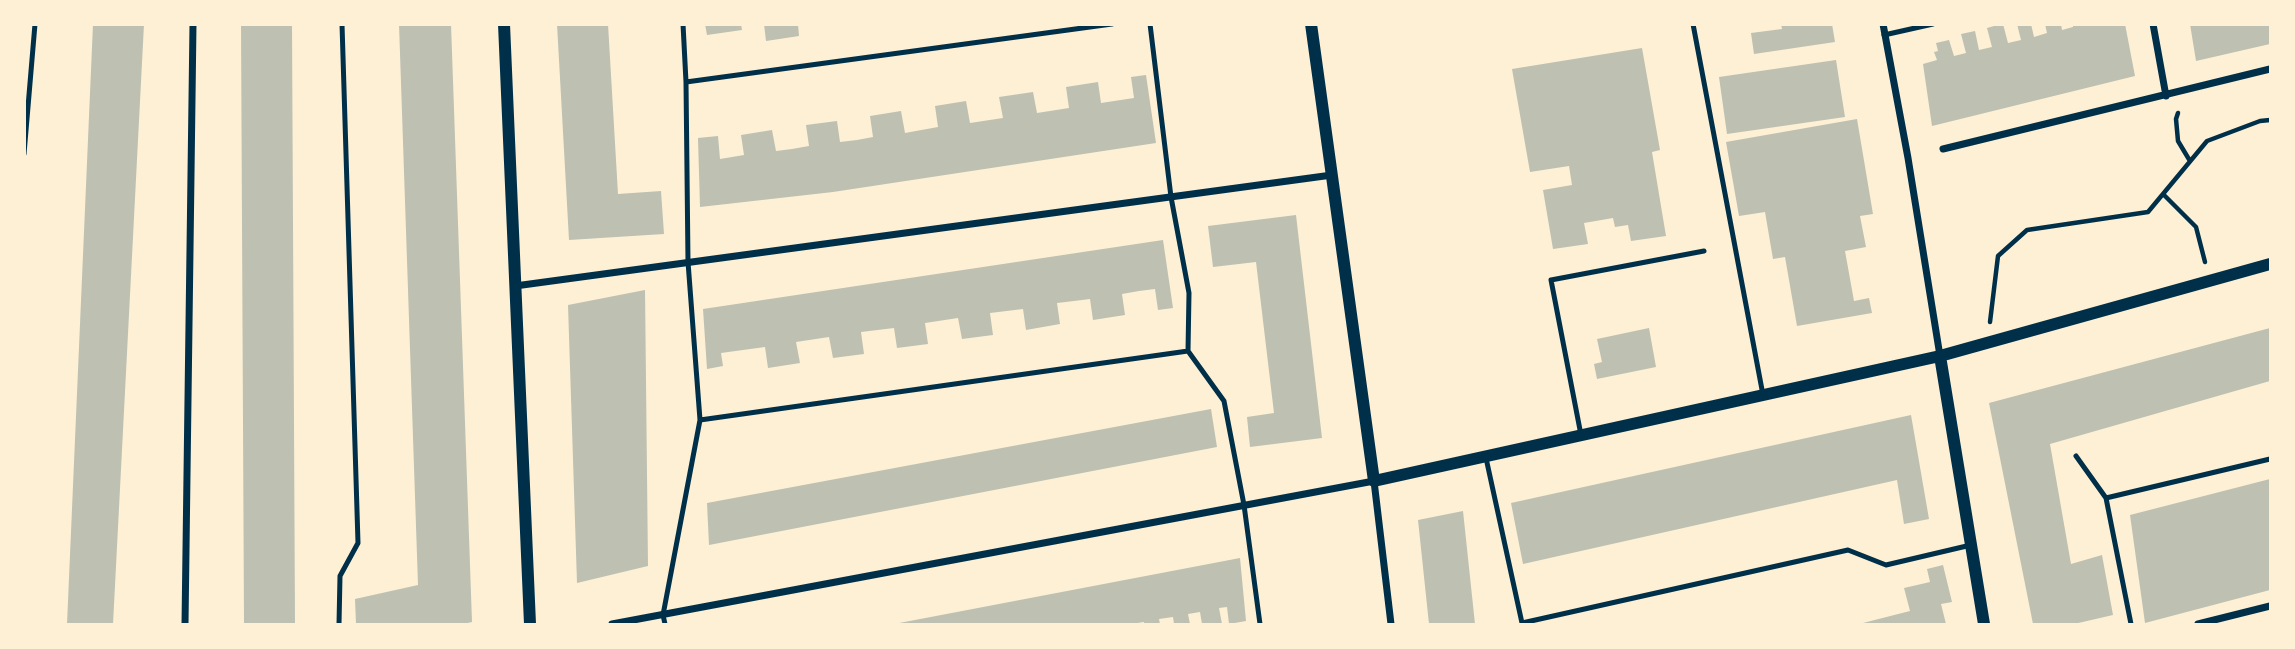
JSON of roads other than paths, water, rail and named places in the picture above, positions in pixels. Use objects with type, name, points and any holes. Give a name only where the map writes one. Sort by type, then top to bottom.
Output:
[{"type":"street","points":[[185,625],[193,24]]},
{"type":"street","points":[[503,24],[530,625]]},
{"type":"street","points":[[1311,24],[1374,481],[1391,625]]},
{"type":"street","points":[[1883,24],[1908,158],[1984,625]]},
{"type":"street","points":[[2153,24],[2166,96]]},
{"type":"street","points":[[1943,149],[2270,69]]},
{"type":"street","points":[[514,286],[1333,175]]},
{"type":"street","points":[[612,625],[1374,481],[1940,356],[2270,264]]},
{"type":"street","points":[[2198,625],[2270,606]]},
{"type":"lane","points":[[24,154],[35,24]]},
{"type":"lane","points":[[339,625],[340,576],[358,543],[342,24]]},
{"type":"lane","points":[[665,625],[663,615],[700,420],[688,262],[683,24]]},
{"type":"lane","points":[[686,82],[1112,24]]},
{"type":"lane","points":[[1150,24],[1171,197],[1189,293],[1188,351],[1224,401],[1244,505],[1260,625]]},
{"type":"lane","points":[[1693,24],[1763,395]]},
{"type":"lane","points":[[1884,35],[1933,24]]},
{"type":"lane","points":[[1581,435],[1551,280],[1704,251]]},
{"type":"lane","points":[[700,420],[1188,351]]},
{"type":"lane","points":[[1485,456],[1522,624],[1849,550],[1886,565],[1971,545]]},
{"type":"lane","points":[[2076,456],[2106,498],[2131,625]]},
{"type":"lane","points":[[2106,498],[2270,459]]}]
